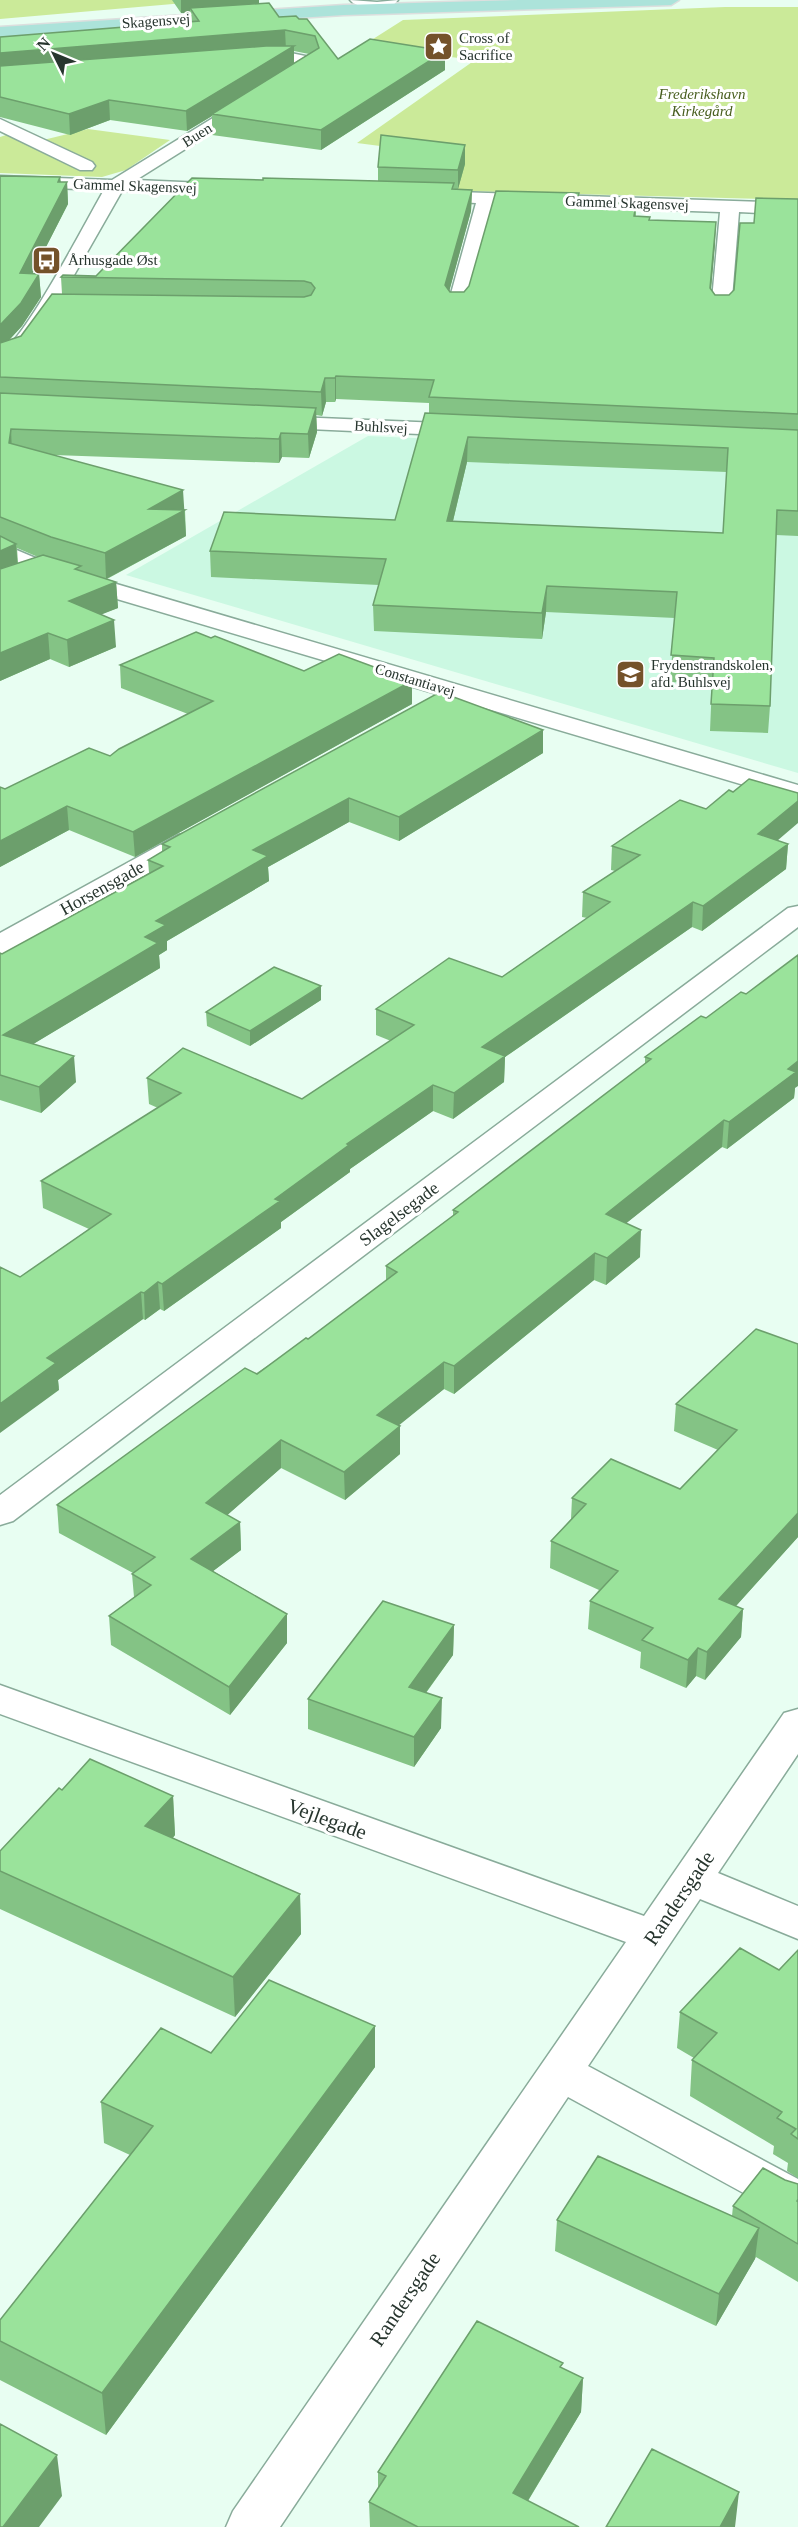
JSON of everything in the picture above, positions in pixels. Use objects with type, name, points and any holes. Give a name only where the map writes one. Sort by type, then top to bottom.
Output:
[{"type":"main road","name":"Skagensvej","points":[[0,25],[358,0],[381,3]]},
{"type":"main road","name":"Skagensvej","points":[[0,32],[381,3],[671,0]]},
{"type":"street","name":"Buen","points":[[116,185],[310,66],[309,62],[286,57],[230,60]]},
{"type":"street","points":[[0,124],[86,166]]},
{"type":"street","name":"Gammel Skagensvej","points":[[0,181],[245,189]]},
{"type":"street","points":[[0,376],[13,363],[7,357],[34,329],[48,308],[116,185]]},
{"type":"street","name":"Gammel Skagensvej","points":[[406,195],[798,209]]},
{"type":"street","points":[[457,308],[487,198]]},
{"type":"street","points":[[721,311],[730,206]]},
{"type":"street","points":[[48,308],[71,308]]},
{"type":"street","name":"Buhlsvej","points":[[250,421],[488,432]]},
{"type":"street","name":"Constantiavej","points":[[0,550],[44,570],[798,794]]},
{"type":"street","points":[[11,583],[44,570]]},
{"type":"street","points":[[426,710],[457,692]]},
{"type":"street","name":"Horsensgade","points":[[0,945],[208,830]]},
{"type":"street","name":"Slagelsegade","points":[[0,1513],[798,914]]},
{"type":"street","name":"Vejlegade","points":[[0,1699],[654,1936]]},
{"type":"street","name":"Randersgade","points":[[251,2527],[798,1724]]},
{"type":"street","points":[[692,1879],[798,1923]]},
{"type":"street","points":[[560,2072],[798,2201]]},
{"type":"shaded area","name":"Frydenstrandskolen, afd. Buhlsvej","points":[[368,436],[798,455],[798,773],[126,575]]},
{"type":"green space","points":[[0,0],[219,0],[0,19]]},
{"type":"green space","name":"Frederikshavn Kirkegård","points":[[725,7],[798,7],[798,200],[429,190],[465,157],[357,143],[475,60],[362,46],[403,20]]},
{"type":"green space","points":[[88,129],[170,140],[126,170],[102,177],[0,173],[0,137],[6,135],[27,144]]},
{"type":"building","points":[[269,3],[279,17],[296,16],[299,19],[307,19],[338,59],[370,39],[445,51],[321,130],[212,114],[319,48],[315,36],[285,30],[0,53],[0,37],[199,21],[190,8]]},
{"type":"building","points":[[266,46],[294,46],[186,111],[109,100],[69,114],[0,97],[0,66]]},
{"type":"building","points":[[381,135],[465,145],[458,170],[378,167]]},
{"type":"building","points":[[0,176],[60,177],[58,182],[67,182],[20,273],[39,274],[21,303],[0,325]]},
{"type":"building","points":[[192,178],[454,183],[452,189],[472,190],[445,285],[450,292],[464,292],[469,286],[496,191],[579,193],[577,201],[636,204],[634,216],[650,217],[649,220],[716,222],[710,288],[715,295],[729,295],[734,290],[740,223],[754,223],[756,198],[798,199],[798,414],[429,397],[434,380],[336,376],[325,378],[321,392],[0,377],[0,343],[21,336],[52,294],[304,297],[311,295],[315,288],[311,283],[304,281],[61,277],[63,275],[96,276]]},
{"type":"building","points":[[0,393],[316,408],[308,434],[281,433],[279,439],[11,429],[9,443],[183,490],[149,509],[185,510],[105,553],[51,537],[0,517]]},
{"type":"building","points":[[425,413],[798,430],[798,511],[777,510],[770,706],[711,704],[714,658],[671,655],[677,592],[547,586],[542,613],[373,605],[386,559],[210,551],[224,512],[395,520]],"holes":[[[468,437],[728,448],[723,533],[447,521]]]},
{"type":"building","points":[[0,536],[16,544],[0,551]]},
{"type":"building","points":[[43,555],[81,566],[75,569],[116,582],[69,601],[114,620],[67,640],[48,633],[0,653],[0,569]]},
{"type":"building","points":[[196,632],[211,638],[215,636],[304,671],[339,654],[412,681],[133,832],[67,806],[0,841],[0,787],[5,789],[89,748],[110,756],[119,749],[213,701],[120,665]]},
{"type":"building","points":[[440,692],[543,730],[399,817],[349,798],[253,850],[268,856],[156,921],[166,925],[145,937],[158,943],[3,1035],[74,1056],[39,1087],[0,1075],[0,953],[2,954],[163,866],[148,860],[170,847],[162,844]]},
{"type":"building","points":[[749,779],[798,793],[798,801],[758,834],[788,844],[703,906],[693,902],[482,1047],[505,1056],[454,1093],[433,1085],[347,1144],[349,1145],[275,1199],[280,1201],[162,1284],[158,1282],[144,1293],[141,1292],[47,1358],[56,1363],[0,1404],[0,1267],[20,1277],[111,1214],[41,1181],[181,1093],[147,1078],[183,1048],[302,1099],[414,1025],[376,1009],[449,958],[502,977],[610,902],[583,892],[640,855],[612,846],[680,800],[706,809],[729,790],[733,792]]},
{"type":"building","points":[[798,955],[798,1061],[788,1069],[796,1072],[729,1122],[724,1120],[606,1214],[641,1230],[607,1258],[595,1253],[454,1366],[444,1362],[377,1415],[400,1426],[344,1472],[281,1440],[206,1503],[240,1522],[191,1559],[287,1614],[229,1687],[109,1616],[151,1585],[132,1574],[155,1557],[57,1505],[245,1368],[257,1374],[306,1338],[308,1339],[397,1272],[386,1266],[458,1212],[453,1210],[651,1059],[645,1057],[701,1016],[706,1018],[741,992],[746,994]]},
{"type":"building","points":[[274,967],[321,986],[250,1031],[206,1012]]},
{"type":"building","points":[[756,1329],[798,1344],[798,1513],[719,1599],[743,1609],[707,1652],[698,1648],[688,1660],[642,1640],[653,1628],[590,1601],[618,1571],[551,1541],[586,1504],[572,1498],[611,1459],[680,1489],[737,1430],[676,1404]]},
{"type":"building","points":[[383,1601],[454,1625],[409,1687],[442,1698],[414,1737],[308,1699]]},
{"type":"building","points":[[90,1759],[173,1796],[145,1826],[300,1894],[233,1977],[0,1871],[0,1851],[59,1788],[62,1790]]},
{"type":"building","points":[[740,1948],[779,1970],[798,1950],[798,2139],[791,2134],[796,2129],[777,2118],[782,2112],[692,2060],[717,2033],[680,2012]]},
{"type":"building","points":[[269,1980],[375,2026],[102,2393],[0,2341],[0,2320],[153,2126],[101,2102],[161,2028],[211,2053]]},
{"type":"building","points":[[598,2156],[759,2228],[719,2294],[557,2220]]},
{"type":"building","points":[[763,2168],[798,2184],[798,2244],[733,2206]]},
{"type":"building","points":[[477,2321],[563,2363],[560,2367],[583,2378],[513,2493],[579,2527],[418,2527],[369,2502],[386,2476],[378,2472]]},
{"type":"building","points":[[0,2424],[57,2455],[3,2527],[0,2527]]},
{"type":"building","points":[[652,2449],[739,2492],[720,2527],[606,2527]]},
{"type":"place","name":"Cross of Sacrifice","points":[[438,47]]},
{"type":"place","name":"Århusgade Øst","points":[[47,260]]},
{"type":"place","name":"Frydenstrandskolen, afd. Buhlsvej","points":[[630,674]]}]
